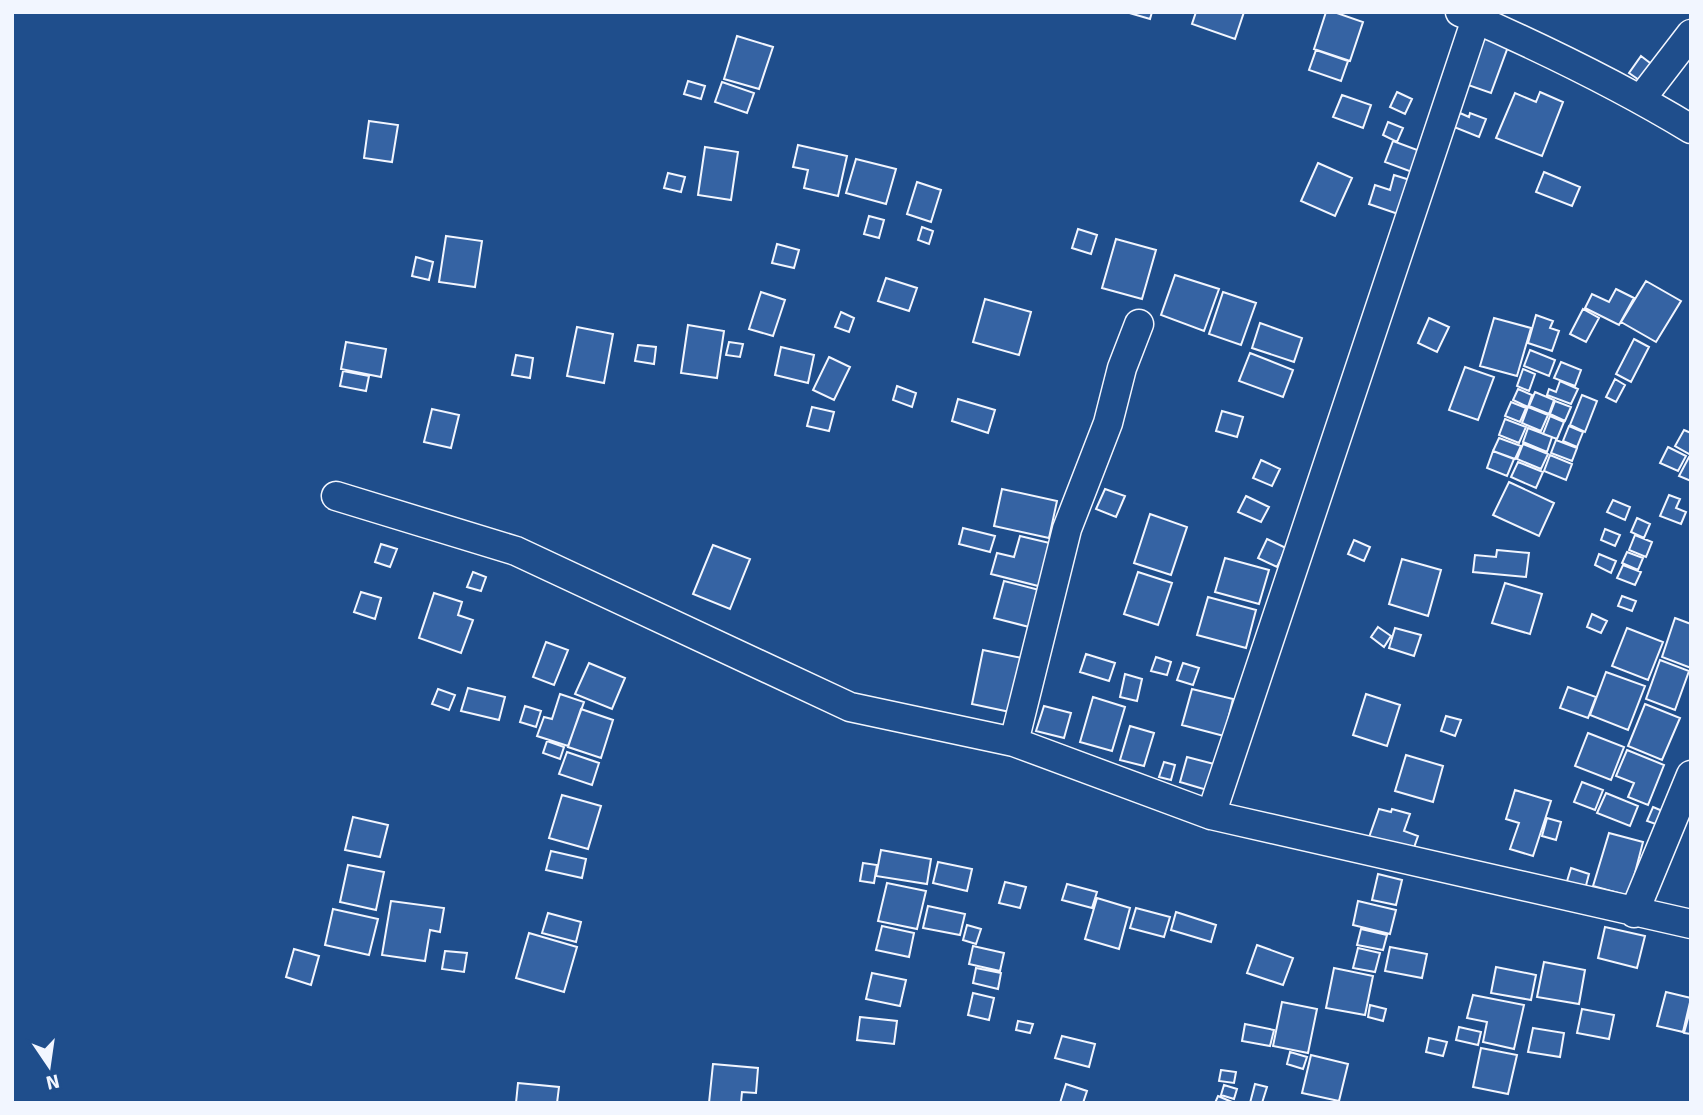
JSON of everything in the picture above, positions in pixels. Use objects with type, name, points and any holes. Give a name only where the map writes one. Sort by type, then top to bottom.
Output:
[{"type":"street","points":[[1211,815],[1468,16],[1559,56],[1691,129]]},
{"type":"street","points":[[1641,99],[1691,34]]},
{"type":"street","points":[[1014,742],[1067,529],[1108,423],[1122,368],[1139,324]]},
{"type":"street","points":[[336,496],[516,551],[850,707],[1014,742],[1211,815],[1691,925]]},
{"type":"street","points":[[1634,913],[1691,775]]},
{"type":"building","points":[[1126,12],[1152,12],[1150,19]]},
{"type":"building","points":[[1196,12],[1244,12],[1235,39],[1192,24]]},
{"type":"building","points":[[1326,12],[1363,22],[1350,61],[1314,49]]},
{"type":"building","points":[[737,36],[773,47],[759,89],[724,79]]},
{"type":"building","points":[[1485,36],[1509,44],[1491,93],[1468,85]]},
{"type":"building","points":[[1316,50],[1348,61],[1341,81],[1309,70]]},
{"type":"building","points":[[1641,56],[1654,66],[1642,82],[1629,73]]},
{"type":"building","points":[[688,81],[705,86],[701,99],[684,94]]},
{"type":"building","points":[[722,82],[754,93],[747,113],[715,102]]},
{"type":"building","points":[[1397,92],[1412,99],[1405,114],[1390,107]]},
{"type":"building","points":[[1540,92],[1563,102],[1542,156],[1496,138],[1515,93],[1536,102]]},
{"type":"building","points":[[1342,95],[1371,105],[1363,128],[1333,117]]},
{"type":"building","points":[[1460,113],[1469,117],[1470,113],[1486,119],[1479,137],[1454,127]]},
{"type":"building","points":[[369,121],[398,125],[392,162],[364,158]]},
{"type":"building","points":[[1388,122],[1403,128],[1397,142],[1383,135]]},
{"type":"building","points":[[1393,141],[1420,151],[1412,172],[1385,162]]},
{"type":"building","points":[[798,145],[847,156],[838,196],[804,188],[808,170],[793,167]]},
{"type":"building","points":[[705,147],[738,152],[731,200],[698,195]]},
{"type":"building","points":[[856,159],[896,169],[886,204],[846,193]]},
{"type":"building","points":[[1318,163],[1352,178],[1335,216],[1301,201]]},
{"type":"building","points":[[1544,172],[1580,187],[1572,206],[1536,192]]},
{"type":"building","points":[[668,173],[685,177],[681,192],[664,188]]},
{"type":"building","points":[[1394,175],[1413,181],[1401,215],[1369,204],[1375,185],[1390,190]]},
{"type":"building","points":[[917,182],[941,190],[931,222],[907,214]]},
{"type":"building","points":[[869,216],[884,220],[879,238],[864,234]]},
{"type":"building","points":[[922,227],[933,231],[929,244],[918,240]]},
{"type":"building","points":[[1078,229],[1097,235],[1091,254],[1072,248]]},
{"type":"building","points":[[446,236],[482,241],[475,287],[439,282]]},
{"type":"building","points":[[1116,239],[1156,250],[1142,299],[1102,288]]},
{"type":"building","points":[[777,244],[799,250],[794,268],[772,263]]},
{"type":"building","points":[[416,257],[433,262],[429,280],[412,276]]},
{"type":"building","points":[[1175,275],[1219,289],[1204,331],[1161,315]]},
{"type":"building","points":[[886,278],[917,288],[909,311],[878,301]]},
{"type":"building","points":[[1646,281],[1681,301],[1656,342],[1621,322]]},
{"type":"building","points":[[1616,289],[1634,298],[1619,325],[1585,308],[1592,294],[1609,302]]},
{"type":"building","points":[[761,292],[785,300],[773,336],[749,329]]},
{"type":"building","points":[[1223,292],[1256,303],[1241,345],[1209,334]]},
{"type":"building","points":[[985,299],[1031,312],[1019,355],[973,342]]},
{"type":"building","points":[[1583,309],[1599,318],[1586,342],[1570,334]]},
{"type":"building","points":[[841,312],[854,318],[849,332],[835,327]]},
{"type":"building","points":[[1536,315],[1553,321],[1550,328],[1559,331],[1552,351],[1528,343]]},
{"type":"building","points":[[1429,318],[1449,327],[1437,352],[1418,343]]},
{"type":"building","points":[[1494,318],[1531,328],[1517,376],[1480,366]]},
{"type":"building","points":[[1260,323],[1302,338],[1294,362],[1252,348]]},
{"type":"building","points":[[688,325],[724,331],[717,378],[681,373]]},
{"type":"building","points":[[577,327],[613,334],[604,383],[567,376]]},
{"type":"building","points":[[1634,339],[1649,347],[1631,382],[1616,374]]},
{"type":"building","points":[[346,342],[386,349],[381,377],[341,369]]},
{"type":"building","points":[[729,342],[743,344],[740,357],[726,355]]},
{"type":"building","points":[[638,345],[656,347],[654,364],[635,361]]},
{"type":"building","points":[[781,347],[814,355],[808,383],[775,375]]},
{"type":"building","points":[[1530,350],[1555,360],[1549,376],[1524,366]]},
{"type":"building","points":[[1250,353],[1293,370],[1283,397],[1239,381]]},
{"type":"building","points":[[516,355],[533,358],[530,378],[512,375]]},
{"type":"building","points":[[829,357],[850,367],[834,400],[813,390]]},
{"type":"building","points":[[1561,362],[1581,370],[1575,386],[1554,378]]},
{"type":"building","points":[[1465,367],[1494,377],[1478,420],[1449,410]]},
{"type":"building","points":[[1523,369],[1535,374],[1529,391],[1517,386]]},
{"type":"building","points":[[343,371],[369,376],[366,391],[340,386]]},
{"type":"building","points":[[1615,379],[1625,385],[1616,402],[1606,397]]},
{"type":"building","points":[[1560,381],[1578,389],[1571,404],[1547,395],[1549,389],[1556,392]]},
{"type":"building","points":[[897,386],[916,393],[912,407],[893,400]]},
{"type":"building","points":[[1518,389],[1532,395],[1528,407],[1513,400]]},
{"type":"building","points":[[1535,392],[1554,400],[1549,414],[1529,406]]},
{"type":"building","points":[[1582,395],[1597,401],[1585,432],[1570,425]]},
{"type":"building","points":[[958,399],[995,410],[988,433],[952,421]]},
{"type":"building","points":[[1555,401],[1571,407],[1565,421],[1550,414]]},
{"type":"building","points":[[1511,402],[1526,408],[1520,422],[1505,416]]},
{"type":"building","points":[[812,407],[834,412],[829,431],[807,426]]},
{"type":"building","points":[[1528,407],[1548,415],[1541,431],[1522,423]]},
{"type":"building","points":[[432,409],[459,415],[451,448],[424,442]]},
{"type":"building","points":[[1222,411],[1243,417],[1237,437],[1216,431]]},
{"type":"building","points":[[1550,416],[1564,422],[1557,439],[1543,434]]},
{"type":"building","points":[[1505,419],[1526,427],[1519,443],[1499,435]]},
{"type":"building","points":[[1569,426],[1583,432],[1577,447],[1563,441]]},
{"type":"building","points":[[1528,428],[1552,437],[1547,452],[1523,442]]},
{"type":"building","points":[[1684,430],[1691,433],[1691,455],[1675,446]]},
{"type":"building","points":[[1499,438],[1521,446],[1515,459],[1493,451]]},
{"type":"building","points":[[1556,440],[1577,448],[1572,461],[1551,453]]},
{"type":"building","points":[[1523,444],[1548,454],[1541,469],[1517,459]]},
{"type":"building","points":[[1668,447],[1686,456],[1678,471],[1660,463]]},
{"type":"building","points":[[1493,451],[1514,459],[1507,476],[1487,468]]},
{"type":"building","points":[[1550,455],[1572,464],[1566,480],[1544,471]]},
{"type":"building","points":[[1689,457],[1691,458],[1691,481],[1679,476]]},
{"type":"building","points":[[1261,460],[1280,469],[1272,486],[1253,478]]},
{"type":"building","points":[[1518,462],[1543,472],[1536,488],[1511,477]]},
{"type":"building","points":[[1509,482],[1554,503],[1539,536],[1493,515]]},
{"type":"building","points":[[1002,489],[1057,501],[1049,538],[994,526]]},
{"type":"building","points":[[1105,489],[1125,496],[1116,517],[1096,509]]},
{"type":"building","points":[[1669,495],[1680,499],[1676,508],[1686,512],[1681,524],[1660,516]]},
{"type":"building","points":[[1246,496],[1269,507],[1261,522],[1238,512]]},
{"type":"building","points":[[1613,500],[1630,507],[1625,520],[1607,512]]},
{"type":"building","points":[[1150,514],[1187,527],[1171,575],[1134,563]]},
{"type":"building","points":[[1637,518],[1650,524],[1644,538],[1631,532]]},
{"type":"building","points":[[963,528],[995,536],[990,552],[959,544]]},
{"type":"building","points":[[1605,529],[1620,535],[1615,546],[1601,540]]},
{"type":"building","points":[[1635,535],[1652,542],[1646,557],[1629,550]]},
{"type":"building","points":[[1020,536],[1058,545],[1046,588],[991,574],[997,553],[1014,557]]},
{"type":"building","points":[[1267,539],[1286,548],[1277,567],[1258,558]]},
{"type":"building","points":[[1354,540],[1370,547],[1364,561],[1348,554]]},
{"type":"building","points":[[381,544],[397,549],[390,567],[375,562]]},
{"type":"building","points":[[713,545],[750,559],[730,609],[693,594]]},
{"type":"building","points":[[1497,550],[1529,553],[1526,577],[1473,572],[1475,555],[1496,557]]},
{"type":"building","points":[[1627,552],[1643,558],[1638,570],[1622,563]]},
{"type":"building","points":[[1599,554],[1616,561],[1611,573],[1595,565]]},
{"type":"building","points":[[1225,558],[1269,570],[1259,604],[1215,592]]},
{"type":"building","points":[[1402,559],[1441,570],[1428,616],[1389,604]]},
{"type":"building","points":[[1623,565],[1641,572],[1635,585],[1617,578]]},
{"type":"building","points":[[473,572],[486,577],[481,591],[467,587]]},
{"type":"building","points":[[1138,572],[1172,583],[1158,625],[1124,614]]},
{"type":"building","points":[[1004,581],[1043,591],[1033,628],[994,618]]},
{"type":"building","points":[[1505,583],[1542,594],[1530,634],[1492,623]]},
{"type":"building","points":[[361,592],[381,598],[375,619],[354,612]]},
{"type":"building","points":[[434,593],[462,602],[458,615],[473,620],[461,653],[419,638]]},
{"type":"building","points":[[1622,596],[1636,601],[1632,611],[1618,606]]},
{"type":"building","points":[[1208,597],[1256,610],[1246,648],[1197,635]]},
{"type":"building","points":[[1592,614],[1607,621],[1601,633],[1587,627]]},
{"type":"building","points":[[1675,618],[1691,624],[1691,668],[1662,657]]},
{"type":"building","points":[[1378,627],[1391,636],[1384,647],[1371,637]]},
{"type":"building","points":[[1395,628],[1421,635],[1414,656],[1389,648]]},
{"type":"building","points":[[1627,628],[1663,642],[1648,680],[1612,666]]},
{"type":"building","points":[[546,642],[568,650],[554,685],[533,677]]},
{"type":"building","points":[[983,650],[1022,658],[1010,712],[972,704]]},
{"type":"building","points":[[1086,654],[1115,663],[1109,681],[1080,672]]},
{"type":"building","points":[[1156,657],[1171,662],[1167,675],[1151,671]]},
{"type":"building","points":[[1660,660],[1689,671],[1675,710],[1646,699]]},
{"type":"building","points":[[589,663],[625,678],[612,709],[575,694]]},
{"type":"building","points":[[1183,663],[1199,668],[1193,685],[1177,680]]},
{"type":"building","points":[[1606,672],[1645,686],[1628,730],[1590,715]]},
{"type":"building","points":[[1125,674],[1142,679],[1137,701],[1120,697]]},
{"type":"building","points":[[1568,687],[1596,697],[1588,718],[1560,708]]},
{"type":"building","points":[[468,688],[505,697],[499,720],[461,711]]},
{"type":"building","points":[[438,689],[455,695],[449,710],[432,704]]},
{"type":"building","points":[[1192,689],[1233,699],[1224,736],[1182,725]]},
{"type":"building","points":[[560,694],[584,702],[568,746],[537,736],[544,717],[552,719]]},
{"type":"building","points":[[1366,694],[1400,705],[1387,746],[1353,735]]},
{"type":"building","points":[[1093,697],[1125,707],[1112,751],[1080,742]]},
{"type":"building","points":[[1645,704],[1680,718],[1662,760],[1628,746]]},
{"type":"building","points":[[525,706],[541,711],[536,727],[520,722]]},
{"type":"building","points":[[1044,706],[1071,713],[1064,738],[1036,731]]},
{"type":"building","points":[[581,709],[613,720],[601,758],[568,747]]},
{"type":"building","points":[[1446,716],[1461,720],[1455,736],[1441,731]]},
{"type":"building","points":[[1130,726],[1154,733],[1144,766],[1120,760]]},
{"type":"building","points":[[1588,733],[1624,747],[1611,780],[1575,766]]},
{"type":"building","points":[[547,741],[564,747],[560,759],[543,753]]},
{"type":"building","points":[[1627,750],[1664,765],[1648,805],[1628,797],[1634,783],[1616,776]]},
{"type":"building","points":[[567,752],[599,763],[592,785],[559,774]]},
{"type":"building","points":[[1406,755],[1443,766],[1433,802],[1395,791]]},
{"type":"building","points":[[1187,757],[1214,764],[1207,790],[1180,782]]},
{"type":"building","points":[[1164,762],[1175,765],[1171,780],[1159,777]]},
{"type":"building","points":[[1582,782],[1603,790],[1595,810],[1574,802]]},
{"type":"building","points":[[1515,790],[1551,801],[1533,856],[1510,849],[1519,823],[1506,819]]},
{"type":"building","points":[[1606,793],[1638,806],[1630,826],[1597,813]]},
{"type":"building","points":[[562,795],[601,806],[588,849],[549,838]]},
{"type":"building","points":[[1653,807],[1672,815],[1667,828],[1647,821]]},
{"type":"building","points":[[1379,809],[1410,814],[1404,831],[1418,836],[1411,856],[1367,843]]},
{"type":"building","points":[[353,817],[388,825],[380,857],[345,850]]},
{"type":"building","points":[[1547,818],[1561,822],[1556,840],[1542,836]]},
{"type":"building","points":[[1609,833],[1643,842],[1629,896],[1593,886]]},
{"type":"building","points":[[881,850],[931,859],[927,884],[876,876]]},
{"type":"building","points":[[551,851],[586,859],[582,878],[546,870]]},
{"type":"building","points":[[938,862],[972,869],[967,891],[933,883]]},
{"type":"building","points":[[863,863],[877,865],[874,883],[860,881]]},
{"type":"building","points":[[348,865],[384,872],[376,910],[340,902]]},
{"type":"building","points":[[1571,868],[1589,874],[1583,897],[1564,891]]},
{"type":"building","points":[[1378,874],[1402,880],[1396,905],[1372,900]]},
{"type":"building","points":[[1005,882],[1026,887],[1020,908],[999,903]]},
{"type":"building","points":[[887,883],[926,891],[917,929],[878,921]]},
{"type":"building","points":[[1067,884],[1097,892],[1092,908],[1062,900]]},
{"type":"building","points":[[1097,898],[1130,908],[1119,949],[1085,939]]},
{"type":"building","points":[[391,901],[444,908],[440,932],[430,930],[425,961],[382,955]]},
{"type":"building","points":[[1358,901],[1396,910],[1390,934],[1353,925]]},
{"type":"building","points":[[928,906],[965,914],[960,935],[923,928]]},
{"type":"building","points":[[1136,908],[1170,917],[1164,937],[1130,928]]},
{"type":"building","points":[[333,909],[378,919],[369,955],[325,945]]},
{"type":"building","points":[[1176,912],[1216,925],[1211,942],[1171,930]]},
{"type":"building","points":[[548,913],[581,922],[576,942],[542,933]]},
{"type":"building","points":[[967,925],[981,929],[976,944],[963,940]]},
{"type":"building","points":[[882,926],[914,933],[909,957],[876,950]]},
{"type":"building","points":[[1605,927],[1645,936],[1637,968],[1598,958]]},
{"type":"building","points":[[1361,929],[1387,935],[1383,950],[1357,945]]},
{"type":"building","points":[[529,933],[577,947],[564,992],[516,978]]},
{"type":"building","points":[[1257,945],[1293,958],[1283,985],[1247,973]]},
{"type":"building","points":[[973,946],[1004,953],[1000,971],[969,964]]},
{"type":"building","points":[[1390,947],[1427,954],[1422,978],[1385,971]]},
{"type":"building","points":[[1358,948],[1380,953],[1375,972],[1353,968]]},
{"type":"building","points":[[294,949],[319,956],[311,985],[286,977]]},
{"type":"building","points":[[445,951],[467,953],[464,972],[442,969]]},
{"type":"building","points":[[1544,962],[1585,970],[1579,1004],[1537,997]]},
{"type":"building","points":[[1496,967],[1536,975],[1531,1000],[1491,993]]},
{"type":"building","points":[[976,968],[1001,973],[998,989],[973,983]]},
{"type":"building","points":[[1334,968],[1373,976],[1365,1015],[1326,1008]]},
{"type":"building","points":[[872,973],[906,980],[900,1006],[866,999]]},
{"type":"building","points":[[1666,992],[1691,998],[1683,1032],[1657,1026]]},
{"type":"building","points":[[973,993],[994,998],[989,1020],[968,1015]]},
{"type":"building","points":[[1473,995],[1524,1005],[1514,1049],[1483,1042],[1487,1022],[1467,1018]]},
{"type":"building","points":[[1282,1002],[1317,1009],[1308,1053],[1273,1046]]},
{"type":"building","points":[[1370,1005],[1386,1009],[1383,1021],[1368,1017]]},
{"type":"building","points":[[1691,1007],[1691,1034],[1684,1033]]},
{"type":"building","points":[[1582,1009],[1614,1015],[1609,1039],[1577,1033]]},
{"type":"building","points":[[860,1017],[897,1021],[894,1044],[857,1040]]},
{"type":"building","points":[[1018,1021],[1033,1024],[1030,1033],[1016,1030]]},
{"type":"building","points":[[1245,1024],[1274,1030],[1270,1046],[1242,1041]]},
{"type":"building","points":[[1459,1027],[1481,1032],[1478,1045],[1456,1040]]},
{"type":"building","points":[[1533,1028],[1564,1033],[1560,1057],[1528,1052]]},
{"type":"building","points":[[1062,1036],[1095,1044],[1089,1067],[1055,1058]]},
{"type":"building","points":[[1429,1038],[1447,1042],[1443,1056],[1426,1052]]},
{"type":"building","points":[[1481,1048],[1517,1055],[1508,1094],[1473,1087]]},
{"type":"building","points":[[1290,1052],[1307,1057],[1303,1069],[1287,1064]]},
{"type":"building","points":[[1311,1055],[1348,1064],[1339,1101],[1302,1093]]},
{"type":"building","points":[[713,1064],[758,1068],[756,1093],[742,1092],[741,1103],[709,1103]]},
{"type":"building","points":[[1221,1070],[1236,1072],[1234,1083],[1219,1081]]},
{"type":"building","points":[[518,1083],[559,1087],[557,1103],[516,1103]]},
{"type":"building","points":[[1066,1084],[1087,1091],[1083,1103],[1060,1103]]},
{"type":"building","points":[[1255,1084],[1267,1087],[1262,1103],[1250,1103]]},
{"type":"building","points":[[1224,1085],[1237,1089],[1234,1099],[1221,1095]]},
{"type":"building","points":[[1218,1096],[1232,1102],[1232,1103],[1215,1103]]}]
